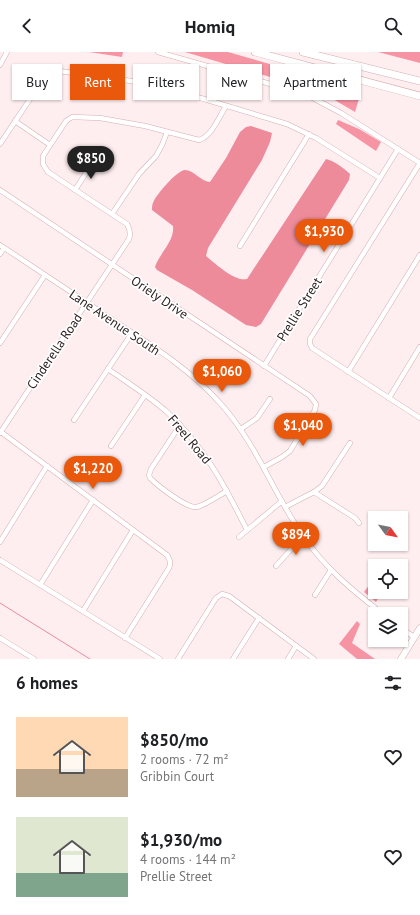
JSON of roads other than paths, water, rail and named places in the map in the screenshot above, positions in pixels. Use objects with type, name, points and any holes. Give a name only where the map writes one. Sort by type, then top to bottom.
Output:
[{"type":"highway","points":[[255,52],[420,96]]},
{"type":"highway","points":[[303,52],[420,81]]},
{"type":"main road","points":[[401,659],[420,628]]},
{"type":"main road","points":[[414,637],[420,641]]},
{"type":"street","points":[[0,65],[7,52]]},
{"type":"street","points":[[158,52],[300,92],[328,105],[420,163],[310,339],[312,348],[420,418]]},
{"type":"street","points":[[0,144],[46,76],[53,71],[148,83],[287,124],[309,134],[380,178]]},
{"type":"street","points":[[167,132],[156,156],[139,174],[112,214],[48,172],[43,164],[43,156],[66,121],[72,117],[100,118],[145,126],[167,132],[196,140],[203,139],[209,134],[226,106]]},
{"type":"street","points":[[15,121],[50,145]]},
{"type":"street","points":[[240,246],[309,134]]},
{"type":"street","name":"Prellie Street","points":[[264,366],[398,149]]},
{"type":"street","points":[[75,190],[93,162]]},
{"type":"street","name":"Oriely Drive","points":[[0,190],[314,400],[316,407],[314,414],[290,451],[264,467]]},
{"type":"street","name":"Cinderella Road","points":[[0,432],[129,239],[130,228],[112,214]]},
{"type":"street","points":[[0,254],[2,246]]},
{"type":"street","name":"Lane Avenue South","points":[[2,246],[171,359],[197,380],[220,403],[241,429],[264,467],[285,507],[312,548],[331,570],[354,592],[374,607]]},
{"type":"street","points":[[348,372],[420,255]]},
{"type":"street","points":[[0,343],[45,275]]},
{"type":"street","points":[[74,420],[132,333]]},
{"type":"street","points":[[389,398],[420,347]]},
{"type":"street","name":"Freel Road","points":[[108,369],[146,395],[180,425],[206,456],[227,491],[247,530]]},
{"type":"street","points":[[111,446],[146,395]]},
{"type":"street","points":[[241,429],[257,418],[270,399]]},
{"type":"street","points":[[180,425],[151,469],[149,475],[153,481],[189,507],[197,507],[227,491]]},
{"type":"street","points":[[0,432],[167,555],[170,561],[169,568],[125,638]]},
{"type":"street","points":[[285,507],[314,492],[324,483],[350,443]]},
{"type":"street","points":[[0,542],[47,466]]},
{"type":"street","points":[[314,492],[355,518],[359,523]]},
{"type":"street","points":[[40,585],[92,500]]},
{"type":"street","points":[[238,538],[282,501]]},
{"type":"street","points":[[83,611],[133,530]]},
{"type":"street","points":[[276,566],[303,536]]},
{"type":"street","points":[[0,560],[160,659]]},
{"type":"street","points":[[316,595],[331,570]]},
{"type":"street","points":[[178,659],[216,598],[222,594],[229,596],[314,659]]},
{"type":"street","points":[[233,659],[259,618]]},
{"type":"street","points":[[408,633],[414,637]]},
{"type":"street","points":[[0,638],[34,659]]},
{"type":"street","points":[[288,659],[296,646]]},
{"type":"waterway","points":[[0,603],[90,659]]}]
